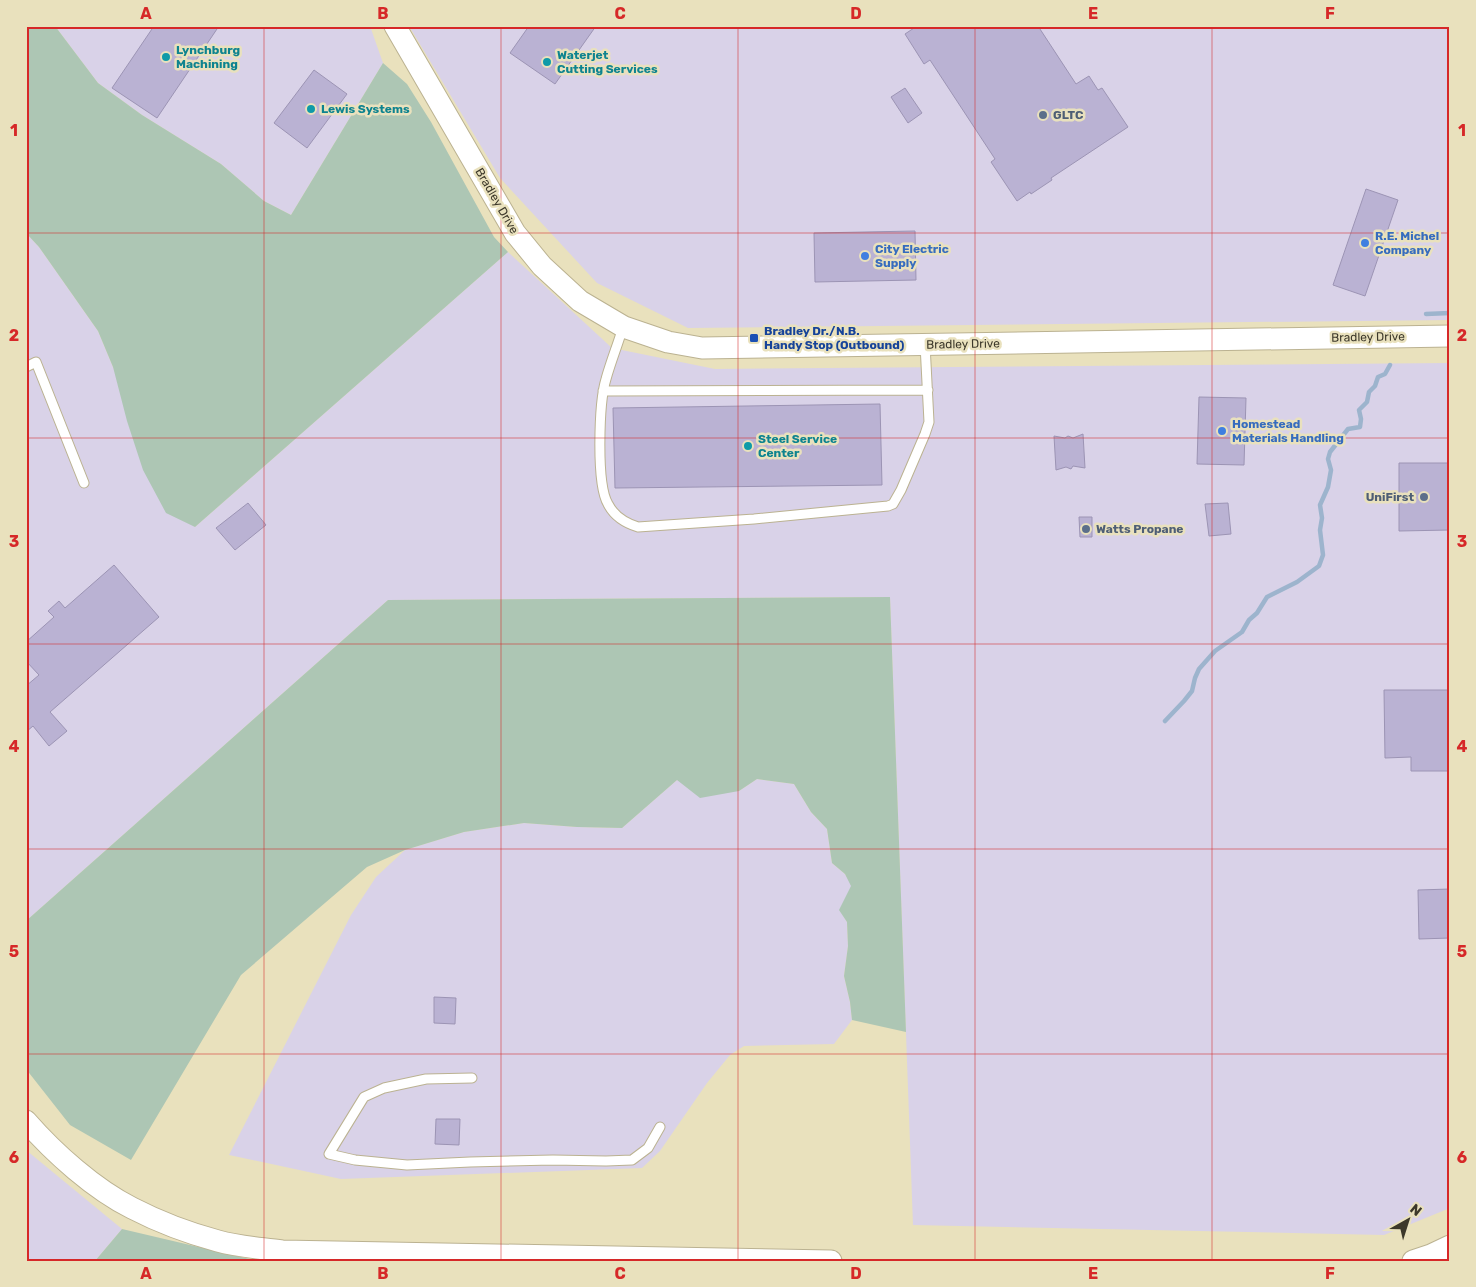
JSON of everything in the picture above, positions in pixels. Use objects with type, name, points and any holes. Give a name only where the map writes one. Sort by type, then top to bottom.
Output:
[{"type":"street","name":"Bradley Drive","points":[[395,26],[514,233],[542,266],[580,301],[624,327],[668,342],[702,348],[1450,336]]},
{"type":"street","points":[[26,1120],[42,1138],[93,1184],[130,1208],[171,1226],[219,1242],[282,1251],[831,1261]]},
{"type":"street","points":[[1413,1261],[1450,1246]]},
{"type":"lane","points":[[624,327],[606,379],[604,391],[600,440],[602,492],[607,504],[622,520],[638,527],[754,519],[893,504],[901,490],[929,422],[925,344]]},
{"type":"lane","points":[[26,367],[36,362],[84,483]]},
{"type":"lane","points":[[604,391],[928,390]]},
{"type":"lane","points":[[472,1078],[426,1078],[384,1088],[364,1097],[329,1154],[355,1160],[407,1165],[553,1160],[632,1160],[648,1148],[660,1127]]},
{"type":"shaded area","points":[[55,26],[370,26],[383,63],[291,215],[264,201],[221,164],[142,115],[98,83]]},
{"type":"shaded area","points":[[409,26],[1450,26],[1450,320],[688,328],[597,283],[500,178]]},
{"type":"shaded area","points":[[26,233],[39,247],[98,331],[113,367],[195,527],[508,252],[612,348],[715,369],[1450,363],[1450,1208],[1384,1235],[913,1225],[890,597],[388,600],[26,921]]},
{"type":"shaded area","points":[[757,779],[794,784],[811,812],[827,829],[832,863],[845,874],[852,886],[840,910],[847,922],[848,946],[844,976],[852,1020],[834,1044],[744,1046],[730,1055],[707,1083],[660,1151],[642,1168],[341,1179],[229,1155],[351,915],[376,877],[405,850],[464,832],[524,823],[622,828],[677,780],[739,791]]},
{"type":"shaded area","points":[[26,1150],[122,1229],[95,1261],[26,1261]]},
{"type":"green space","points":[[26,26],[55,26],[98,83],[142,115],[221,164],[264,201],[291,215],[383,63],[407,84],[431,122],[494,237],[508,252],[195,527],[166,513],[143,470],[127,421],[113,367],[98,331],[39,247],[26,233]]},
{"type":"green space","points":[[890,597],[906,1032],[852,1020],[844,976],[848,946],[847,922],[839,910],[851,886],[845,874],[832,863],[827,829],[811,812],[794,784],[757,779],[739,791],[700,798],[677,780],[622,828],[524,823],[464,832],[405,850],[367,867],[241,975],[131,1160],[70,1125],[26,1069],[26,921],[388,600]]},
{"type":"green space","points":[[122,1229],[258,1261],[95,1261]]},
{"type":"building","name":"Lynchburg Machining","points":[[154,26],[219,26],[157,118],[112,88]]},
{"type":"building","name":"Waterjet Cutting Services","points":[[529,26],[596,26],[555,84],[510,53]]},
{"type":"building","name":"GLTC","points":[[917,26],[1038,26],[1076,84],[1089,76],[1098,90],[1102,88],[1128,127],[1051,178],[1052,180],[1031,194],[1030,192],[1017,201],[991,162],[995,159],[930,60],[924,64],[905,34]]},
{"type":"building","name":"Lewis Systems","points":[[314,70],[347,94],[307,148],[274,123]]},
{"type":"building","points":[[905,88],[922,113],[908,123],[891,97]]},
{"type":"building","name":"R.E. Michel Company","points":[[1366,189],[1398,200],[1365,296],[1333,285]]},
{"type":"building","name":"City Electric Supply","points":[[915,231],[916,280],[815,282],[814,233]]},
{"type":"building","name":"Homestead Materials Handling","points":[[1199,397],[1246,398],[1244,465],[1197,464]]},
{"type":"building","name":"Steel Service Center","points":[[880,404],[882,485],[615,488],[613,408]]},
{"type":"building","points":[[1083,434],[1085,468],[1073,466],[1071,469],[1066,467],[1056,470],[1054,436],[1073,438]]},
{"type":"building","name":"UniFirst","points":[[1399,463],[1450,463],[1450,530],[1399,531]]},
{"type":"building","points":[[248,503],[266,525],[235,550],[216,528]]},
{"type":"building","points":[[1228,503],[1231,534],[1209,536],[1205,504]]},
{"type":"building","name":"Watts Propane","points":[[1079,517],[1092,517],[1092,537],[1080,537]]},
{"type":"building","points":[[114,565],[159,617],[50,712],[67,731],[49,746],[33,726],[26,732],[26,686],[39,675],[26,661],[26,642],[54,617],[48,611],[59,601],[65,608]]},
{"type":"building","points":[[1384,690],[1450,690],[1450,771],[1411,771],[1411,757],[1385,758]]},
{"type":"building","points":[[1450,889],[1450,938],[1419,939],[1418,890]]},
{"type":"building","points":[[434,997],[456,998],[455,1024],[434,1023]]},
{"type":"building","points":[[436,1119],[460,1119],[459,1145],[435,1144]]},
{"type":"waterway","points":[[1426,314],[1450,313]]},
{"type":"waterway","points":[[1165,721],[1192,691],[1199,669],[1215,651],[1242,632],[1267,597],[1297,582],[1319,566],[1323,555],[1320,505],[1328,487],[1331,470],[1328,459],[1330,452],[1348,429],[1360,427],[1359,410],[1367,402],[1369,392],[1375,386],[1378,377],[1385,374],[1390,365]]},
{"type":"place","name":"Lynchburg Machining","points":[[166,57]]},
{"type":"place","name":"Waterjet Cutting Services","points":[[547,62]]},
{"type":"place","name":"Lewis Systems","points":[[311,109]]},
{"type":"place","name":"GLTC","points":[[1043,115]]},
{"type":"place","name":"R.E. Michel Company","points":[[1365,243]]},
{"type":"place","name":"City Electric Supply","points":[[865,256]]},
{"type":"place","name":"Bradley Dr./N.B. Handy Stop (Outbound)","points":[[754,338]]},
{"type":"place","name":"Homestead Materials Handling","points":[[1222,431]]},
{"type":"place","name":"Steel Service Center","points":[[748,446]]},
{"type":"place","name":"UniFirst","points":[[1424,497]]},
{"type":"place","name":"Watts Propane","points":[[1086,529]]}]
